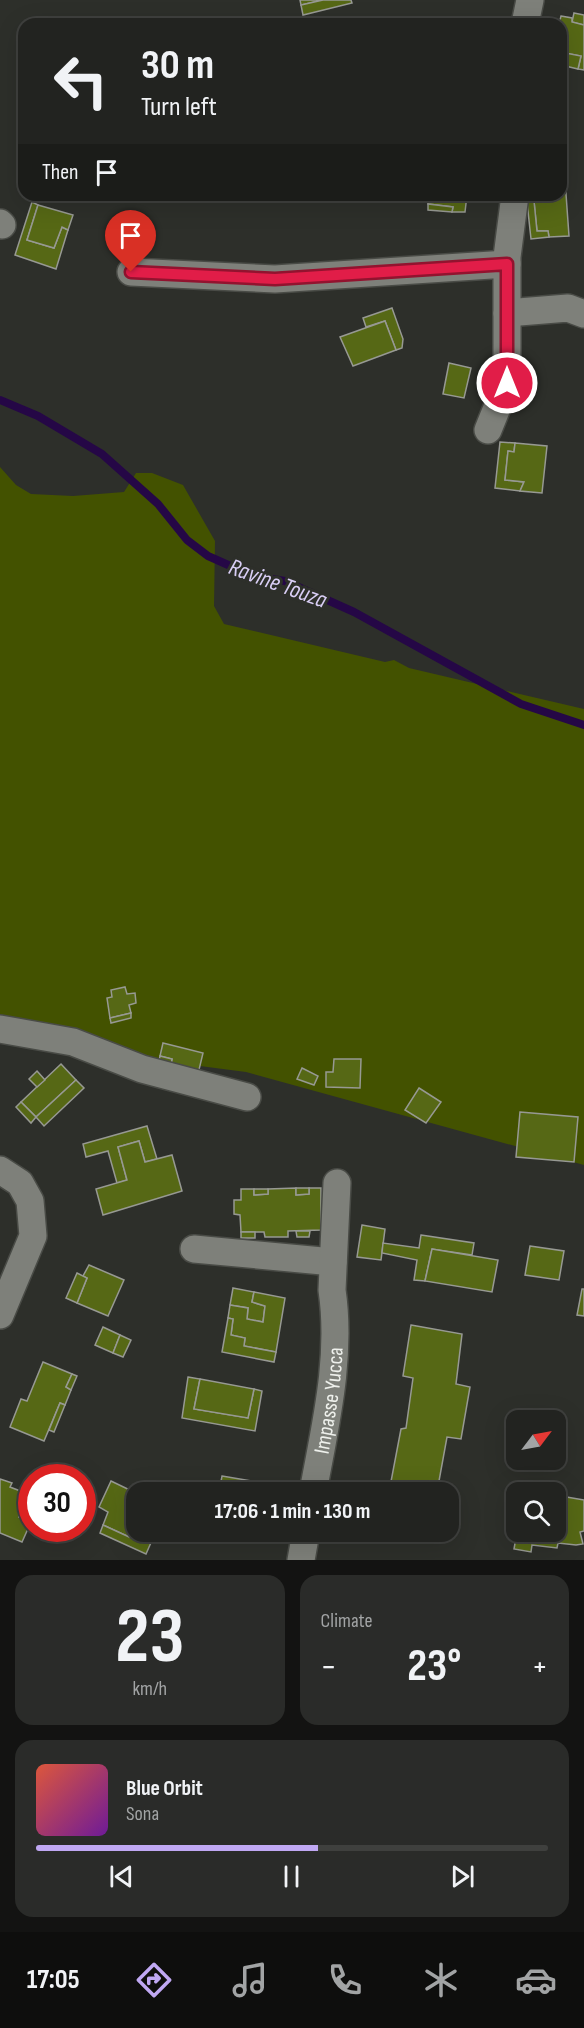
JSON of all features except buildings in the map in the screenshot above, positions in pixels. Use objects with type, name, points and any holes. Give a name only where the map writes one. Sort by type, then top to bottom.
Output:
[{"type":"street","points":[[526,18],[530,0]]},
{"type":"street","points":[[488,430],[507,383],[507,264],[513,201]]},
{"type":"street","points":[[131,272],[275,279],[507,264]]},
{"type":"street","points":[[507,313],[568,308],[584,314]]},
{"type":"street","points":[[0,1029],[73,1042],[142,1069],[247,1097]]},
{"type":"street","points":[[0,1170],[20,1183],[30,1201],[33,1236],[0,1315]]},
{"type":"street","name":"Impasse Yucca","points":[[315,1482],[334,1372],[335,1306],[332,1290],[337,1183]]},
{"type":"street","points":[[194,1249],[333,1262]]},
{"type":"street","points":[[301,1560],[304,1542]]},
{"type":"green space","points":[[0,467],[16,485],[31,494],[73,496],[124,492],[136,473],[152,473],[183,485],[215,541],[214,606],[224,624],[385,662],[394,660],[409,668],[584,709],[584,1165],[246,1072],[0,1040]]},
{"type":"waterway","name":"Ravine Touza","points":[[0,400],[38,416],[102,454],[158,504],[187,540],[208,556],[253,576],[285,581],[354,612],[521,704],[584,725]]},
{"type":"route","points":[[131,272],[275,279],[507,264],[507,383]]}]
